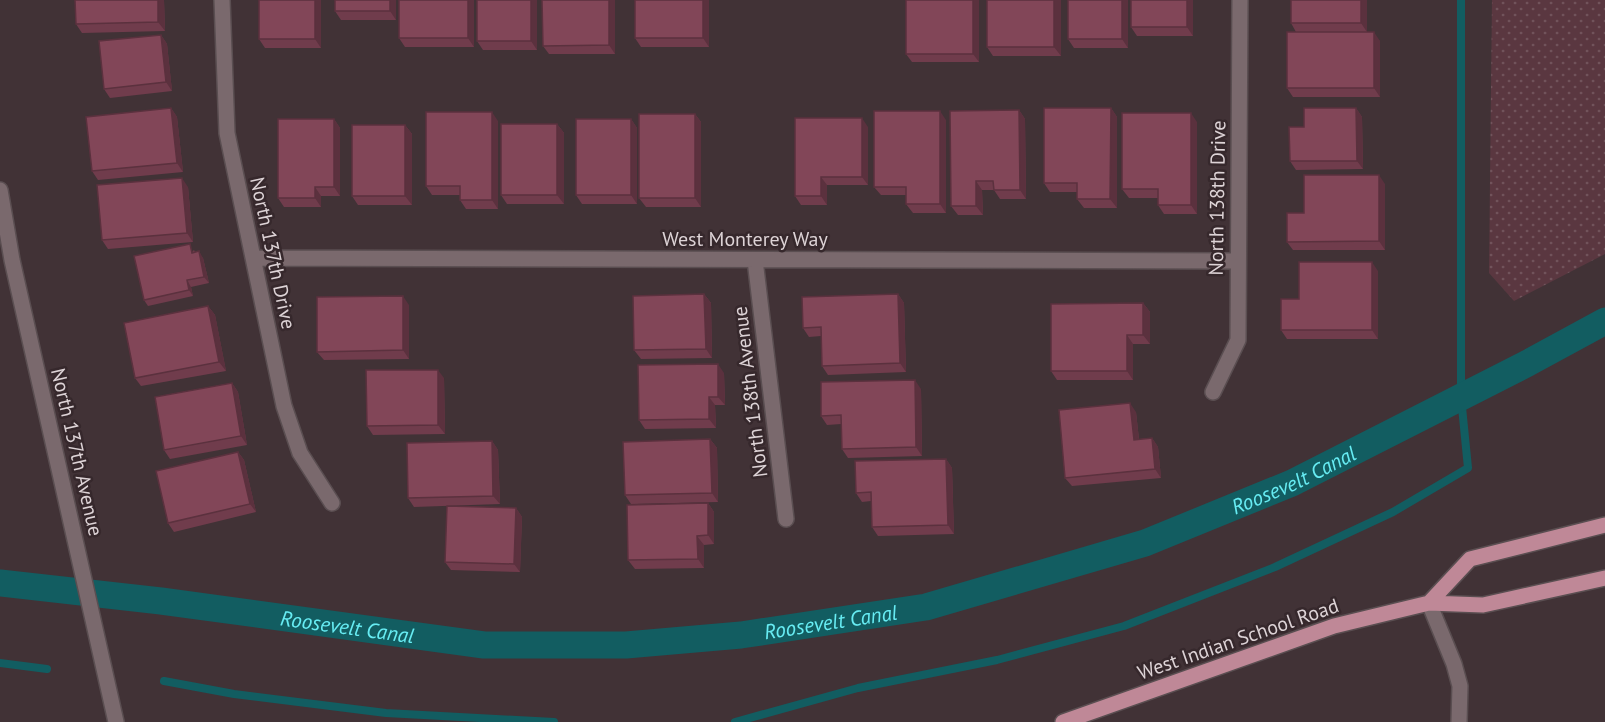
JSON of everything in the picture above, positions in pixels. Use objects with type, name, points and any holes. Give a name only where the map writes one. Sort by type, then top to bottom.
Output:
[{"type":"main road","points":[[1429,603],[1470,560],[1605,525]]},
{"type":"main road","name":"West Indian School Road","points":[[1063,722],[1334,626],[1429,603],[1483,605],[1605,578]]},
{"type":"street","name":"North 137th Drive","points":[[222,0],[226,133],[284,406],[300,453],[332,503]]},
{"type":"street","name":"North 138th Drive","points":[[1213,392],[1238,340],[1240,0]]},
{"type":"street","name":"North 137th Avenue","points":[[0,190],[12,260],[116,722]]},
{"type":"street","name":"West Monterey Way","points":[[253,258],[1237,261]]},
{"type":"street","name":"North 138th Avenue","points":[[755,260],[786,519]]},
{"type":"street","points":[[1429,603],[1454,664],[1460,686],[1460,722]]},
{"type":"shaded area","points":[[1492,0],[1605,0],[1605,254],[1514,301],[1489,273]]},
{"type":"building","points":[[75,0],[158,0],[158,22],[76,24]]},
{"type":"building","points":[[259,0],[315,0],[315,39],[259,39]]},
{"type":"building","points":[[335,0],[390,0],[390,11],[335,11]]},
{"type":"building","points":[[399,0],[468,0],[468,38],[399,38]]},
{"type":"building","points":[[477,0],[531,0],[531,41],[477,41]]},
{"type":"building","points":[[542,0],[609,0],[609,45],[543,46]]},
{"type":"building","points":[[635,0],[703,0],[703,38],[635,38]]},
{"type":"building","points":[[906,0],[973,0],[973,54],[906,54]]},
{"type":"building","points":[[987,0],[1054,0],[1054,47],[987,47]]},
{"type":"building","points":[[1068,0],[1122,0],[1122,39],[1068,39]]},
{"type":"building","points":[[1131,0],[1187,0],[1187,27],[1131,27]]},
{"type":"building","points":[[1291,0],[1361,0],[1361,23],[1291,23]]},
{"type":"building","points":[[1287,32],[1374,32],[1374,88],[1287,88]]},
{"type":"building","points":[[161,35],[166,82],[104,89],[99,41]]},
{"type":"building","points":[[171,108],[177,163],[92,171],[86,117]]},
{"type":"building","points":[[1044,108],[1111,108],[1110,199],[1077,199],[1077,183],[1044,183]]},
{"type":"building","points":[[1304,108],[1356,108],[1357,161],[1290,161],[1289,127],[1304,127]]},
{"type":"building","points":[[1019,110],[1020,190],[994,190],[993,181],[976,181],[976,206],[951,206],[950,111]]},
{"type":"building","points":[[874,111],[940,111],[940,204],[906,204],[906,187],[874,187]]},
{"type":"building","points":[[426,112],[492,112],[492,200],[460,200],[460,186],[426,186]]},
{"type":"building","points":[[1122,113],[1191,113],[1191,205],[1158,205],[1158,189],[1122,189]]},
{"type":"building","points":[[639,114],[695,114],[695,198],[639,198]]},
{"type":"building","points":[[795,118],[862,118],[862,177],[821,177],[821,196],[795,196]]},
{"type":"building","points":[[278,119],[334,119],[334,187],[315,187],[315,198],[278,198]]},
{"type":"building","points":[[576,119],[631,119],[631,195],[576,195]]},
{"type":"building","points":[[501,124],[557,124],[557,195],[501,195]]},
{"type":"building","points":[[352,125],[405,125],[405,196],[352,196]]},
{"type":"building","points":[[1304,175],[1379,175],[1379,241],[1287,242],[1287,213],[1304,213]]},
{"type":"building","points":[[182,178],[187,233],[102,240],[97,185]]},
{"type":"building","points":[[190,244],[192,253],[199,251],[204,277],[187,280],[189,290],[144,300],[134,256]]},
{"type":"building","points":[[1299,262],[1372,262],[1372,330],[1281,330],[1281,299],[1299,299]]},
{"type":"building","points":[[704,294],[706,349],[634,350],[633,296]]},
{"type":"building","points":[[898,294],[900,363],[822,366],[821,327],[803,328],[802,297]]},
{"type":"building","points":[[403,296],[403,350],[317,352],[317,297]]},
{"type":"building","points":[[1143,303],[1143,335],[1127,335],[1127,371],[1051,371],[1051,304]]},
{"type":"building","points":[[208,306],[219,362],[135,378],[124,323]]},
{"type":"building","points":[[718,364],[718,397],[709,397],[709,419],[639,420],[638,365]]},
{"type":"building","points":[[366,370],[438,370],[438,425],[367,426]]},
{"type":"building","points":[[915,380],[916,447],[842,449],[841,415],[821,416],[821,382]]},
{"type":"building","points":[[232,383],[241,436],[164,450],[155,397]]},
{"type":"building","points":[[1130,403],[1134,440],[1152,438],[1155,469],[1065,478],[1059,410]]},
{"type":"building","points":[[710,439],[712,493],[625,495],[623,442]]},
{"type":"building","points":[[492,441],[493,496],[408,498],[407,443]]},
{"type":"building","points":[[238,452],[250,504],[168,523],[156,471]]},
{"type":"building","points":[[946,459],[948,525],[872,527],[871,492],[856,493],[855,461]]},
{"type":"building","points":[[708,503],[708,535],[697,536],[698,559],[628,560],[627,505]]},
{"type":"building","points":[[447,506],[516,508],[514,564],[445,562]]},
{"type":"waterway","points":[[735,722],[858,688],[997,660],[1124,626],[1275,567],[1393,512],[1468,468],[1461,397],[1461,0]]},
{"type":"waterway","name":"Roosevelt Canal","points":[[0,583],[161,601],[484,645],[626,645],[741,635],[926,607],[1145,543],[1292,483],[1528,363],[1605,321]]},
{"type":"waterway","points":[[0,663],[47,669]]},
{"type":"waterway","points":[[164,681],[234,694],[386,713],[554,722]]}]
